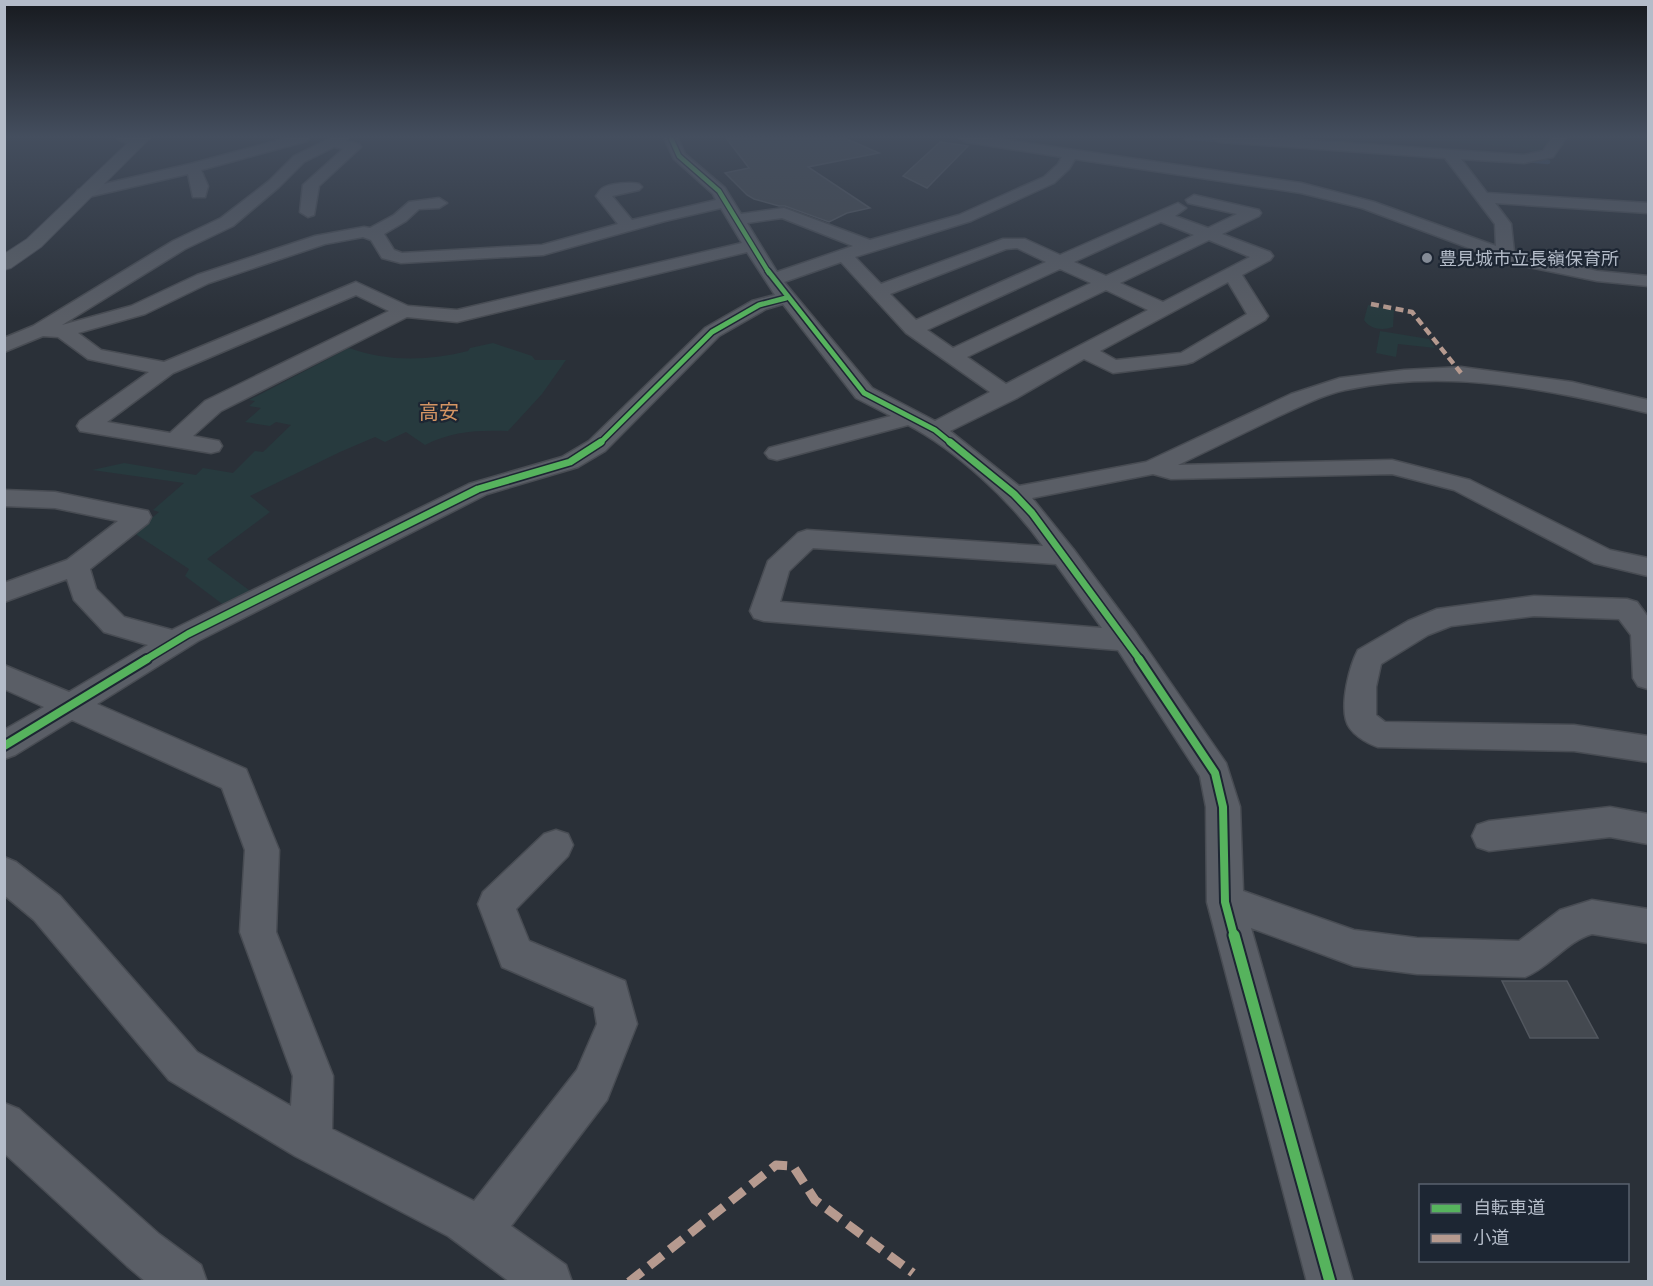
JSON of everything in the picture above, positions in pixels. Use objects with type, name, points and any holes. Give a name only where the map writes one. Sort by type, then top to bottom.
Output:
[{"type":"main road","points":[[4,264],[34,243],[79,198]]},
{"type":"street","points":[[4,346],[40,330],[179,245],[227,222],[257,198]]},
{"type":"street","points":[[308,212],[310,198]]},
{"type":"street","points":[[606,198],[628,227]]},
{"type":"street","points":[[724,198],[750,246],[779,289],[864,393],[935,430],[1014,494],[1032,513],[1126,640],[1215,774],[1223,807],[1225,902],[1330,1281]]},
{"type":"street","points":[[4,746],[174,642],[478,489],[570,462],[597,446],[712,332],[759,305],[779,289],[869,246],[965,218],[1009,198]]},
{"type":"street","points":[[913,329],[1198,198]]},
{"type":"street","points":[[1340,198],[1368,205],[1505,255],[1550,268],[1648,281]]},
{"type":"street","points":[[1484,198],[1503,224],[1505,255]]},
{"type":"street","points":[[1510,198],[1648,208]]},
{"type":"street","points":[[952,356],[1253,213],[1194,200]]},
{"type":"street","points":[[40,330],[63,332],[138,310],[203,279],[321,240],[364,232],[377,237],[395,264],[543,250],[727,202]]},
{"type":"street","points":[[370,235],[400,218],[415,205],[439,203]]},
{"type":"street","points":[[737,220],[784,213],[869,246]]},
{"type":"street","points":[[935,430],[1007,394],[1264,256],[1161,216]]},
{"type":"street","points":[[878,292],[1003,244],[1019,243],[1162,309]]},
{"type":"street","points":[[211,446],[88,426],[166,369],[364,283],[404,311],[457,316],[750,246]]},
{"type":"street","points":[[845,256],[913,329],[1007,394]]},
{"type":"street","points":[[1084,351],[1113,367],[1186,358],[1258,316],[1232,273]]},
{"type":"street","points":[[175,440],[213,406],[404,311]]},
{"type":"street","points":[[63,332],[95,356],[166,369]]},
{"type":"street","points":[[1014,494],[1154,467],[1299,399],[1340,384],[1461,373],[1572,388],[1648,406]]},
{"type":"street","points":[[777,453],[911,417]]},
{"type":"street","points":[[1154,467],[1171,472],[1392,467],[1462,485],[1603,557],[1648,567]]},
{"type":"street","points":[[4,498],[55,500],[139,517],[76,566],[4,593]]},
{"type":"street","points":[[1065,556],[807,539],[777,567],[764,611],[1126,640]]},
{"type":"street","points":[[76,566],[84,593],[114,625],[174,642]]},
{"type":"street","points":[[1648,678],[1645,633],[1627,609],[1533,606],[1456,614],[1418,628],[1368,658],[1361,687],[1361,720],[1378,734],[1574,738],[1648,749]]},
{"type":"street","points":[[4,676],[235,779],[262,850],[258,932],[313,1076],[310,1141]]},
{"type":"street","points":[[1489,836],[1610,822],[1648,829]]},
{"type":"street","points":[[479,1231],[592,1085],[617,1024],[611,995],[515,954],[496,903],[556,845]]},
{"type":"street","points":[[4,873],[47,908],[183,1066],[310,1141],[464,1220],[549,1281]]},
{"type":"street","points":[[1225,902],[1354,948],[1417,956],[1525,959],[1573,922],[1592,917],[1648,926]]},
{"type":"street","points":[[4,1124],[143,1250],[184,1281]]},
{"type":"green space","points":[[1368,305],[1394,310],[1393,327],[1377,328],[1367,323],[1364,320]]},
{"type":"green space","points":[[1380,331],[1429,339],[1435,348],[1398,344],[1396,357],[1376,353]]},
{"type":"green space","points":[[493,343],[532,356],[535,360],[566,360],[542,394],[508,431],[465,432],[425,445],[406,432],[385,442],[375,437],[250,496],[270,512],[207,559],[257,596],[229,609],[185,576],[189,569],[134,533],[159,512],[153,510],[184,483],[92,470],[124,463],[196,475],[203,468],[233,473],[255,451],[263,452],[291,425],[276,422],[270,426],[245,422],[261,408],[249,406],[255,401],[249,400],[349,348],[378,356],[423,358],[468,351],[470,348]]},
{"type":"building","points":[[752,198],[855,198],[870,208],[847,213],[829,222],[785,206]]},
{"type":"building","points":[[1502,981],[1567,981],[1598,1038],[1530,1038]]},
{"type":"marked path","points":[[1371,304],[1412,312],[1461,373]]},
{"type":"marked path","points":[[629,1282],[776,1165],[793,1166],[815,1200],[913,1273]]},
{"type":"cycle path","points":[[723,198],[773,280],[864,393],[935,430],[1014,494],[1032,513],[1126,640],[1215,773],[1223,807],[1225,902],[1330,1282]]},
{"type":"cycle path","points":[[4,746],[188,634],[478,489],[570,462],[597,446],[712,332],[759,305],[786,298]]},
{"type":"place","name":"豊見城市立長嶺保育所","points":[[1427,258]]},
{"type":"district","name":"高安","points":[[439,411]]}]
